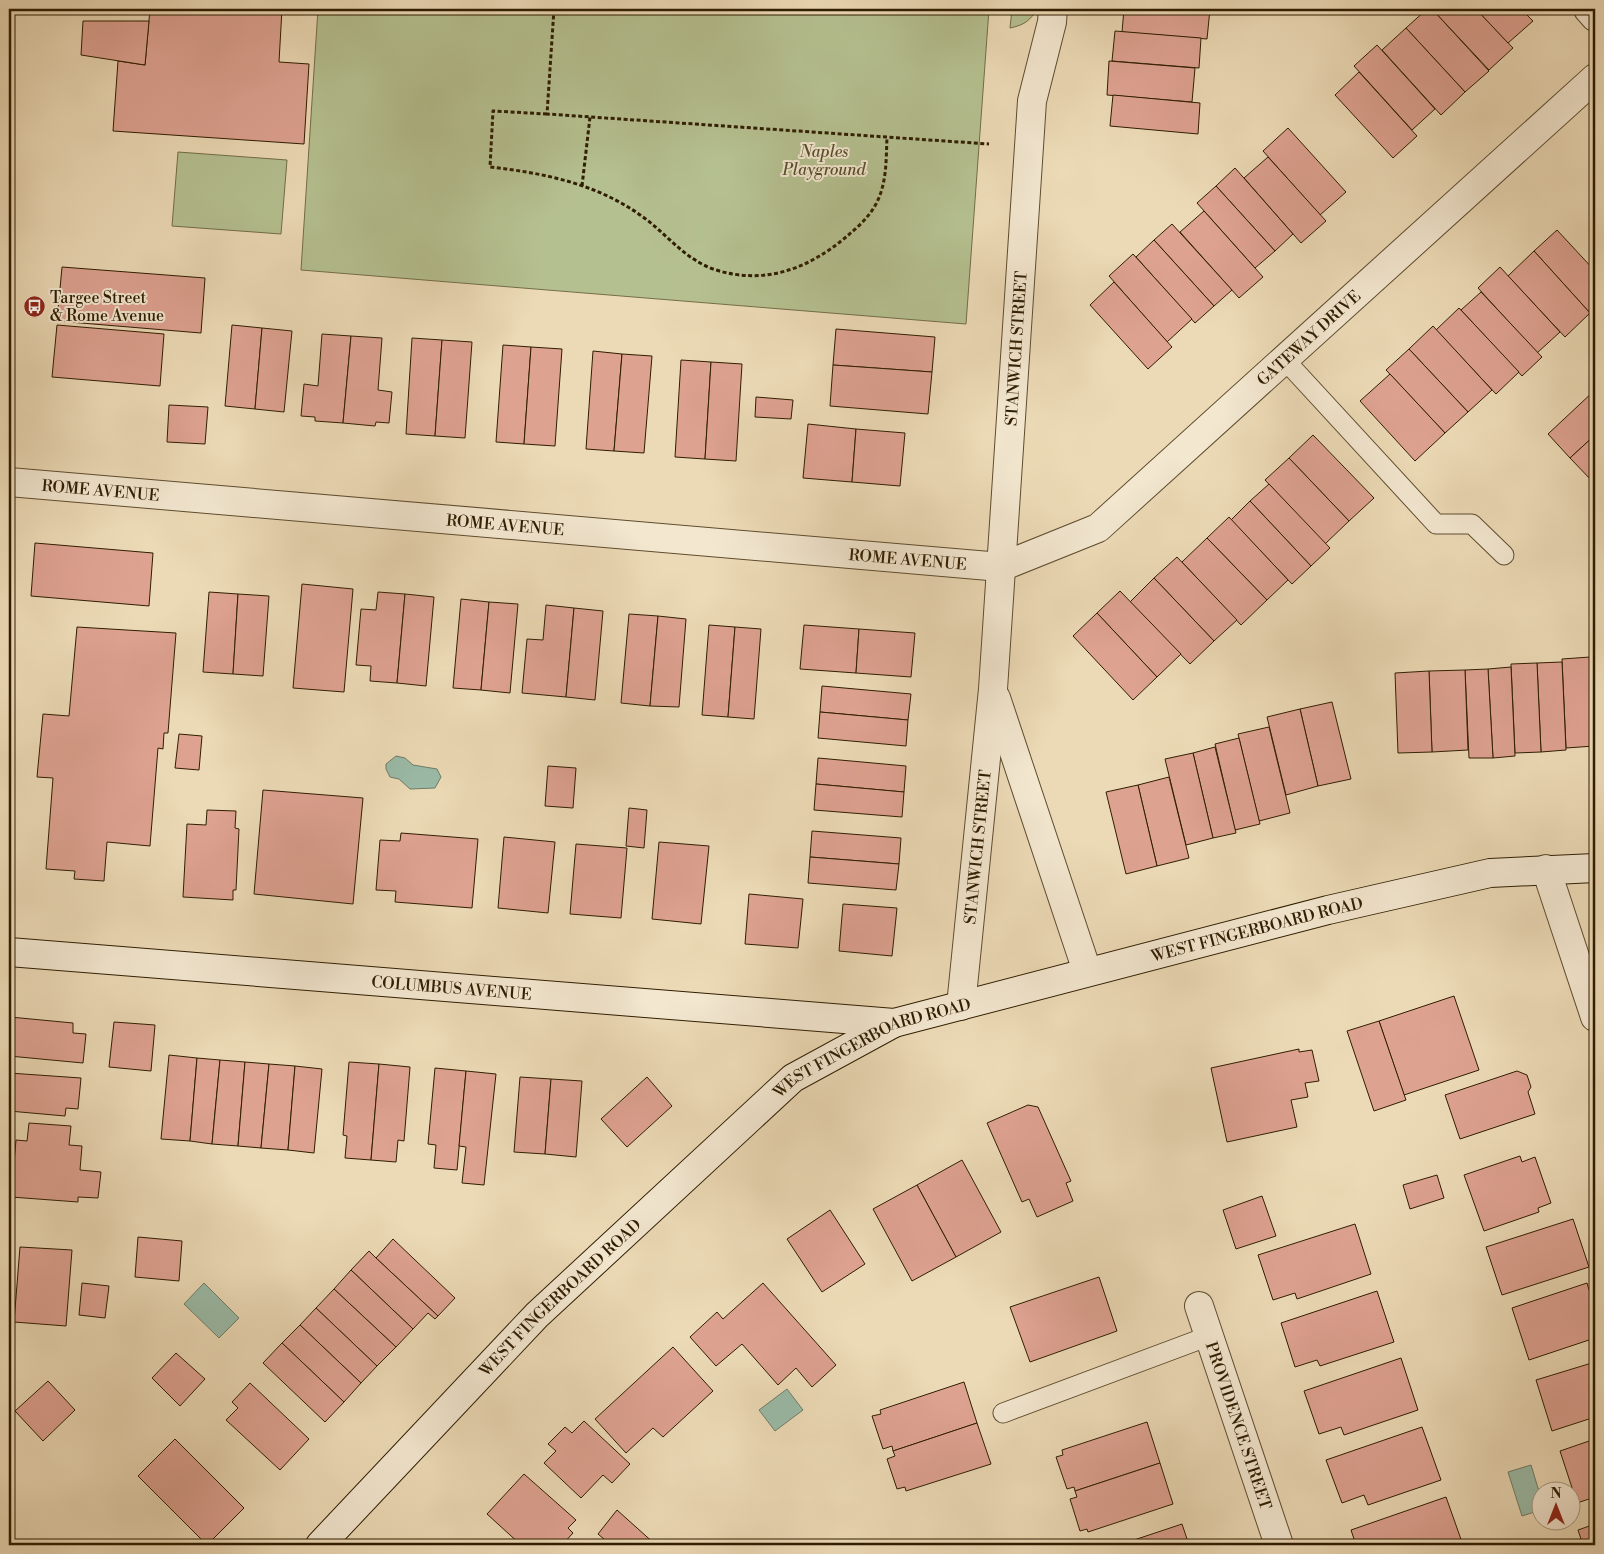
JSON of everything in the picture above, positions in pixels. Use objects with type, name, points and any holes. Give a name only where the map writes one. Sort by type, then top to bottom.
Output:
[{"type":"street","name":"STANWICH STREET","points":[[961,1006],[993,689],[1032,101],[1052,22],[1053,9]]},
{"type":"street","points":[[1588,9],[1595,17]]},
{"type":"street","name":"GATEWAY DRIVE","points":[[1001,567],[1098,528],[1595,78]]},
{"type":"street","name":"ROME AVENUE","points":[[9,482],[1001,567]]},
{"type":"street","name":"STANWICH STREET","points":[[993,689],[1087,971]]},
{"type":"street","name":"WEST FINGERBOARD ROAD","points":[[320,1545],[537,1315],[793,1078],[894,1023],[1087,971],[1328,910],[1490,873],[1595,868]]},
{"type":"street","points":[[1546,869],[1595,1017]]},
{"type":"street","name":"COLUMBUS AVENUE","points":[[9,952],[894,1023]]},
{"type":"street","name":"PROVIDENCE STREET","points":[[1199,1306],[1280,1545]]},
{"type":"lane","points":[[1284,359],[1436,524],[1472,524],[1504,556]]},
{"type":"lane","points":[[1003,1413],[1209,1336]]},
{"type":"path","points":[[547,114],[554,9]]},
{"type":"path","points":[[887,137],[883,186],[876,205],[858,227],[817,259],[798,268],[778,274],[745,275],[716,270],[689,257],[644,218],[620,201],[598,190],[526,171],[490,167],[493,110],[590,116],[989,144]]},
{"type":"path","points":[[582,186],[590,116]]},
{"type":"green space","name":"Naples Playground","points":[[318,9],[989,9],[966,324],[301,270]]},
{"type":"green space","points":[[1012,9],[1037,9],[1026,22],[1010,28]]},
{"type":"green space","points":[[178,152],[287,160],[281,234],[172,226]]},
{"type":"shaded area","points":[[396,756],[405,758],[413,765],[437,769],[441,777],[435,788],[410,789],[399,779],[390,777],[386,764]]},
{"type":"shaded area","points":[[204,1283],[239,1318],[219,1338],[184,1304]]},
{"type":"shaded area","points":[[787,1389],[803,1410],[775,1431],[759,1410]]},
{"type":"shaded area","points":[[1531,1465],[1536,1482],[1532,1482],[1532,1513],[1522,1516],[1508,1472]]},
{"type":"building","points":[[150,9],[282,9],[279,62],[309,64],[304,144],[113,131],[118,61],[145,65]]},
{"type":"building","points":[[1124,9],[1210,9],[1207,39],[1122,32]]},
{"type":"building","points":[[1427,9],[1432,9],[1489,71],[1465,92],[1406,28]]},
{"type":"building","points":[[1432,9],[1476,9],[1513,48],[1489,70]]},
{"type":"building","points":[[1476,9],[1521,9],[1533,21],[1508,43]]},
{"type":"building","points":[[83,21],[149,21],[145,65],[81,55]]},
{"type":"building","points":[[1406,28],[1465,92],[1441,115],[1382,50]]},
{"type":"building","points":[[1115,31],[1201,38],[1199,68],[1112,61]]},
{"type":"building","points":[[1377,45],[1435,109],[1412,130],[1354,66]]},
{"type":"building","points":[[1109,61],[1195,68],[1192,102],[1107,95]]},
{"type":"building","points":[[1359,72],[1417,136],[1393,158],[1335,95]]},
{"type":"building","points":[[1113,95],[1200,103],[1198,134],[1110,126]]},
{"type":"building","points":[[1288,128],[1346,192],[1320,215],[1263,151]]},
{"type":"building","points":[[1268,157],[1326,221],[1301,243],[1244,178]]},
{"type":"building","points":[[1235,168],[1293,234],[1275,251],[1216,186]]},
{"type":"building","points":[[1216,186],[1275,251],[1255,268],[1197,203]]},
{"type":"building","points":[[1204,211],[1263,277],[1239,298],[1180,232]]},
{"type":"building","points":[[1172,224],[1232,290],[1214,306],[1154,240]]},
{"type":"building","points":[[1557,230],[1595,271],[1595,308],[1590,313],[1534,251]]},
{"type":"building","points":[[1154,240],[1214,306],[1195,323],[1136,257]]},
{"type":"building","points":[[1534,251],[1590,313],[1565,337],[1508,276]]},
{"type":"building","points":[[1133,254],[1192,319],[1167,342],[1109,276]]},
{"type":"building","points":[[62,267],[205,278],[201,333],[57,321]]},
{"type":"building","points":[[1500,267],[1560,332],[1537,353],[1478,288]]},
{"type":"building","points":[[1114,282],[1172,347],[1148,369],[1090,305]]},
{"type":"building","points":[[1481,292],[1542,357],[1522,376],[1461,310]]},
{"type":"building","points":[[1459,308],[1519,372],[1496,394],[1436,330]]},
{"type":"building","points":[[57,325],[164,334],[160,386],[52,377]]},
{"type":"building","points":[[232,325],[262,328],[255,409],[225,406]]},
{"type":"building","points":[[1433,326],[1492,390],[1468,412],[1409,349]]},
{"type":"building","points":[[262,328],[292,331],[284,412],[255,409]]},
{"type":"building","points":[[836,329],[935,337],[932,372],[833,365]]},
{"type":"building","points":[[322,334],[351,336],[343,423],[315,421],[315,417],[301,416],[304,384],[318,386]]},
{"type":"building","points":[[351,336],[382,338],[378,390],[392,392],[389,423],[376,422],[375,426],[343,423]]},
{"type":"building","points":[[412,338],[442,340],[435,436],[406,434]]},
{"type":"building","points":[[442,340],[472,342],[465,438],[435,436]]},
{"type":"building","points":[[503,345],[531,347],[524,444],[496,442]]},
{"type":"building","points":[[531,347],[562,349],[555,446],[524,444]]},
{"type":"building","points":[[1409,349],[1468,412],[1445,433],[1386,370]]},
{"type":"building","points":[[593,351],[622,354],[614,451],[586,449]]},
{"type":"building","points":[[622,354],[652,356],[644,453],[614,451]]},
{"type":"building","points":[[681,360],[711,362],[705,459],[675,457]]},
{"type":"building","points":[[711,362],[742,364],[736,461],[705,459]]},
{"type":"building","points":[[833,365],[932,372],[928,414],[830,406]]},
{"type":"building","points":[[1390,374],[1445,433],[1415,461],[1360,401]]},
{"type":"building","points":[[1595,390],[1595,435],[1570,458],[1548,434]]},
{"type":"building","points":[[756,397],[793,400],[791,419],[755,417]]},
{"type":"building","points":[[169,405],[208,407],[205,444],[167,442]]},
{"type":"building","points":[[808,424],[856,429],[852,482],[803,478]]},
{"type":"building","points":[[856,429],[905,433],[900,486],[852,482]]},
{"type":"building","points":[[1313,435],[1374,498],[1349,521],[1289,458]]},
{"type":"building","points":[[1595,435],[1595,481],[1593,482],[1570,458]]},
{"type":"building","points":[[1289,458],[1349,521],[1325,544],[1265,480]]},
{"type":"building","points":[[1269,484],[1330,548],[1311,566],[1250,501]]},
{"type":"building","points":[[1250,501],[1311,566],[1292,584],[1231,520]]},
{"type":"building","points":[[1229,517],[1288,580],[1267,600],[1207,538]]},
{"type":"building","points":[[1207,538],[1267,600],[1241,625],[1182,562]]},
{"type":"building","points":[[35,543],[153,553],[149,606],[31,596]]},
{"type":"building","points":[[1177,557],[1237,620],[1214,641],[1154,578]]},
{"type":"building","points":[[1154,578],[1214,641],[1190,664],[1130,602]]},
{"type":"building","points":[[302,584],[353,589],[344,692],[293,688]]},
{"type":"building","points":[[1120,591],[1181,654],[1157,677],[1097,613]]},
{"type":"building","points":[[209,592],[238,594],[233,674],[203,672]]},
{"type":"building","points":[[378,592],[405,594],[397,683],[370,681],[371,666],[356,665],[361,609],[376,610]]},
{"type":"building","points":[[238,594],[269,596],[263,676],[233,674]]},
{"type":"building","points":[[405,594],[434,597],[426,686],[397,683]]},
{"type":"building","points":[[461,599],[489,602],[481,690],[453,688]]},
{"type":"building","points":[[489,602],[518,604],[510,693],[481,690]]},
{"type":"building","points":[[546,605],[574,608],[566,697],[522,693],[527,639],[543,640]]},
{"type":"building","points":[[574,608],[603,611],[595,700],[566,697]]},
{"type":"building","points":[[1097,613],[1157,677],[1133,700],[1073,636]]},
{"type":"building","points":[[629,614],[658,616],[650,706],[621,703]]},
{"type":"building","points":[[658,616],[686,619],[679,707],[650,706]]},
{"type":"building","points":[[709,625],[735,627],[728,717],[702,715]]},
{"type":"building","points":[[804,625],[859,629],[856,673],[800,669]]},
{"type":"building","points":[[77,627],[176,633],[168,733],[164,733],[163,749],[158,748],[150,846],[107,842],[104,881],[74,879],[75,871],[46,869],[53,778],[37,777],[43,714],[69,716]]},
{"type":"building","points":[[735,627],[761,629],[754,719],[728,717]]},
{"type":"building","points":[[859,629],[915,633],[911,677],[856,673]]},
{"type":"building","points":[[1590,657],[1595,657],[1595,746],[1594,746]]},
{"type":"building","points":[[1590,657],[1594,746],[1566,748],[1562,659]]},
{"type":"building","points":[[1562,662],[1566,750],[1541,752],[1537,663]]},
{"type":"building","points":[[1537,663],[1541,752],[1515,753],[1511,664]]},
{"type":"building","points":[[1511,667],[1515,756],[1493,758],[1488,669]]},
{"type":"building","points":[[1488,669],[1493,758],[1469,758],[1465,670]]},
{"type":"building","points":[[1465,670],[1468,750],[1432,752],[1429,671]]},
{"type":"building","points":[[1429,671],[1432,752],[1398,753],[1395,673]]},
{"type":"building","points":[[822,686],[911,694],[908,720],[820,712]]},
{"type":"building","points":[[1332,702],[1351,779],[1318,786],[1300,709]]},
{"type":"building","points":[[1300,709],[1318,786],[1286,795],[1267,717]]},
{"type":"building","points":[[820,712],[908,720],[906,746],[818,738]]},
{"type":"building","points":[[1269,727],[1290,813],[1259,821],[1238,734]]},
{"type":"building","points":[[179,734],[202,736],[199,770],[175,768]]},
{"type":"building","points":[[1239,738],[1260,824],[1235,830],[1215,744]]},
{"type":"building","points":[[1215,747],[1236,833],[1213,838],[1193,753]]},
{"type":"building","points":[[1193,753],[1213,838],[1186,845],[1165,759]]},
{"type":"building","points":[[818,758],[906,766],[904,792],[816,784]]},
{"type":"building","points":[[548,766],[576,768],[573,808],[545,806]]},
{"type":"building","points":[[1169,777],[1189,858],[1157,866],[1138,785]]},
{"type":"building","points":[[816,784],[904,792],[902,817],[814,810]]},
{"type":"building","points":[[1138,785],[1157,866],[1126,874],[1106,792]]},
{"type":"building","points":[[263,790],[363,798],[353,904],[254,894]]},
{"type":"building","points":[[629,808],[647,810],[644,848],[626,846]]},
{"type":"building","points":[[207,810],[236,811],[235,828],[239,829],[236,890],[233,890],[233,900],[183,897],[187,824],[206,825]]},
{"type":"building","points":[[812,831],[901,838],[899,864],[810,857]]},
{"type":"building","points":[[401,833],[478,839],[472,908],[395,902],[396,891],[376,890],[380,840],[400,841]]},
{"type":"building","points":[[504,837],[555,842],[548,913],[498,908]]},
{"type":"building","points":[[659,842],[709,846],[701,924],[652,919]]},
{"type":"building","points":[[576,844],[627,848],[621,918],[570,914]]},
{"type":"building","points":[[810,857],[899,864],[896,890],[808,883]]},
{"type":"building","points":[[749,894],[803,899],[798,948],[745,944]]},
{"type":"building","points":[[843,904],[897,908],[892,956],[839,951]]},
{"type":"building","points":[[1454,996],[1479,1070],[1404,1095],[1379,1021]]},
{"type":"building","points":[[10,1017],[73,1023],[73,1033],[86,1034],[83,1063],[9,1056]]},
{"type":"building","points":[[1379,1021],[1406,1100],[1374,1111],[1347,1031]]},
{"type":"building","points":[[114,1022],[155,1025],[151,1071],[109,1067]]},
{"type":"building","points":[[1299,1049],[1299,1052],[1312,1050],[1319,1081],[1305,1083],[1308,1097],[1291,1100],[1297,1127],[1227,1142],[1211,1068]]},
{"type":"building","points":[[169,1055],[197,1058],[190,1141],[161,1139]]},
{"type":"building","points":[[197,1058],[220,1060],[212,1144],[190,1141]]},
{"type":"building","points":[[220,1060],[245,1062],[238,1146],[212,1144]]},
{"type":"building","points":[[245,1062],[269,1064],[261,1148],[238,1146]]},
{"type":"building","points":[[349,1062],[379,1064],[371,1160],[345,1158],[347,1136],[343,1135]]},
{"type":"building","points":[[269,1064],[295,1066],[288,1150],[261,1148]]},
{"type":"building","points":[[379,1064],[410,1067],[404,1141],[398,1140],[396,1162],[371,1160]]},
{"type":"building","points":[[295,1066],[322,1069],[314,1153],[288,1150]]},
{"type":"building","points":[[435,1068],[466,1071],[457,1170],[434,1168],[436,1145],[428,1144]]},
{"type":"building","points":[[466,1071],[496,1074],[484,1185],[462,1183],[466,1147],[459,1146]]},
{"type":"building","points":[[1517,1071],[1527,1075],[1531,1087],[1528,1092],[1535,1114],[1460,1139],[1445,1095]]},
{"type":"building","points":[[9,1073],[81,1078],[78,1109],[66,1108],[65,1116],[9,1111]]},
{"type":"building","points":[[520,1077],[551,1079],[545,1154],[514,1152]]},
{"type":"building","points":[[647,1077],[672,1106],[627,1147],[601,1119]]},
{"type":"building","points":[[551,1079],[582,1081],[576,1157],[545,1154]]},
{"type":"building","points":[[1028,1105],[1038,1107],[1071,1181],[1066,1183],[1073,1201],[1037,1217],[1029,1199],[1022,1202],[987,1123]]},
{"type":"building","points":[[29,1123],[71,1126],[69,1145],[82,1146],[80,1170],[101,1172],[98,1198],[78,1197],[78,1202],[11,1197],[16,1140],[27,1141]]},
{"type":"building","points":[[1520,1156],[1522,1162],[1535,1157],[1551,1203],[1538,1208],[1539,1212],[1484,1231],[1464,1175]]},
{"type":"building","points":[[962,1160],[1001,1232],[956,1257],[917,1185]]},
{"type":"building","points":[[1437,1175],[1444,1198],[1410,1209],[1403,1185]]},
{"type":"building","points":[[917,1185],[956,1257],[912,1281],[873,1209]]},
{"type":"building","points":[[1262,1196],[1276,1236],[1236,1249],[1223,1210]]},
{"type":"building","points":[[830,1210],[865,1264],[822,1292],[787,1239]]},
{"type":"building","points":[[1573,1219],[1589,1267],[1502,1295],[1486,1247]]},
{"type":"building","points":[[1355,1224],[1371,1274],[1297,1299],[1295,1293],[1273,1300],[1258,1255]]},
{"type":"building","points":[[138,1237],[182,1241],[179,1281],[135,1277]]},
{"type":"building","points":[[393,1239],[455,1298],[438,1316],[376,1258]]},
{"type":"building","points":[[20,1247],[72,1250],[66,1326],[14,1322]]},
{"type":"building","points":[[369,1251],[438,1316],[435,1319],[428,1313],[413,1329],[351,1270]]},
{"type":"building","points":[[351,1270],[413,1329],[396,1347],[334,1289]]},
{"type":"building","points":[[1099,1277],[1117,1331],[1030,1362],[1010,1307]]},
{"type":"building","points":[[82,1283],[109,1286],[105,1318],[79,1315]]},
{"type":"building","points":[[763,1283],[836,1365],[812,1387],[796,1368],[778,1385],[742,1344],[716,1366],[690,1337],[717,1312],[723,1319]]},
{"type":"building","points":[[1587,1283],[1595,1309],[1595,1338],[1529,1360],[1512,1308]]},
{"type":"building","points":[[334,1289],[396,1347],[377,1366],[316,1308]]},
{"type":"building","points":[[1377,1291],[1394,1342],[1320,1366],[1317,1360],[1295,1367],[1281,1323]]},
{"type":"building","points":[[316,1308],[377,1366],[361,1383],[300,1325]]},
{"type":"building","points":[[300,1325],[361,1383],[344,1402],[282,1343]]},
{"type":"building","points":[[282,1343],[344,1402],[325,1422],[263,1363]]},
{"type":"building","points":[[673,1347],[713,1391],[663,1437],[653,1428],[626,1453],[595,1419]]},
{"type":"building","points":[[176,1353],[205,1379],[180,1406],[152,1378]]},
{"type":"building","points":[[1401,1358],[1418,1410],[1344,1435],[1341,1427],[1319,1434],[1304,1391]]},
{"type":"building","points":[[1595,1362],[1595,1417],[1552,1431],[1536,1380]]},
{"type":"building","points":[[48,1381],[75,1410],[43,1441],[15,1411]]},
{"type":"building","points":[[964,1382],[977,1423],[893,1451],[892,1446],[883,1449],[872,1416],[881,1414],[880,1410]]},
{"type":"building","points":[[250,1383],[309,1439],[280,1470],[226,1420],[238,1408],[232,1402]]},
{"type":"building","points":[[584,1421],[630,1464],[612,1483],[603,1475],[581,1498],[544,1463],[556,1451],[548,1444],[565,1427],[572,1433]]},
{"type":"building","points":[[1147,1422],[1160,1463],[1075,1491],[1074,1487],[1067,1489],[1056,1457],[1063,1455],[1062,1450]]},
{"type":"building","points":[[977,1423],[991,1464],[906,1491],[905,1487],[897,1489],[887,1459],[895,1456],[893,1451]]},
{"type":"building","points":[[1422,1427],[1441,1480],[1368,1505],[1364,1495],[1342,1503],[1326,1460]]},
{"type":"building","points":[[175,1439],[244,1508],[207,1545],[138,1476]]},
{"type":"building","points":[[1595,1439],[1595,1497],[1582,1501],[1582,1482],[1570,1482],[1560,1451]]},
{"type":"building","points":[[1160,1463],[1173,1504],[1088,1532],[1087,1529],[1080,1531],[1070,1499],[1077,1497],[1075,1491]]},
{"type":"building","points":[[524,1474],[576,1520],[568,1528],[573,1533],[562,1545],[521,1545],[487,1514]]},
{"type":"building","points":[[1446,1497],[1463,1545],[1356,1545],[1351,1530]]},
{"type":"building","points":[[617,1510],[656,1545],[611,1545],[598,1534]]},
{"type":"building","points":[[1182,1524],[1189,1545],[1119,1545]]},
{"type":"building","points":[[1595,1524],[1595,1545],[1583,1545],[1579,1532],[1582,1532],[1582,1529]]},
{"type":"place","name":"Targee Street & Rome Avenue","points":[[34,306]]}]
